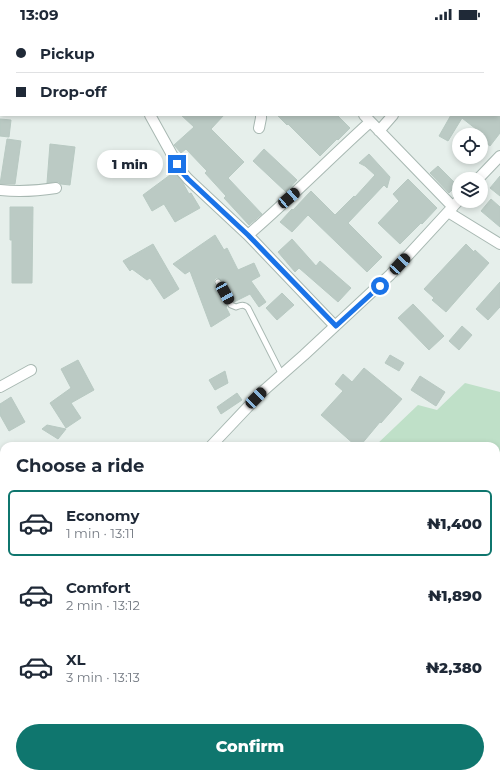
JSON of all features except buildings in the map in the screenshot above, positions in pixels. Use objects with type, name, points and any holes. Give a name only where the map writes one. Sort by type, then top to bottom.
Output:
[{"type":"street","points":[[151,116],[181,171],[188,179],[248,235],[336,326]]},
{"type":"street","points":[[259,128],[261,116]]},
{"type":"street","points":[[379,130],[392,116]]},
{"type":"street","points":[[248,235],[312,178],[340,150],[367,118],[452,205]]},
{"type":"street","points":[[485,172],[500,156]]},
{"type":"street","points":[[0,190],[34,191],[56,188]]},
{"type":"street","points":[[215,442],[262,392],[336,326],[390,275],[452,207]]},
{"type":"street","points":[[455,208],[500,244]]},
{"type":"street","points":[[0,388],[30,370]]},
{"type":"lane","points":[[218,282],[231,305],[236,307],[245,305],[248,308],[282,375]]},
{"type":"green space","points":[[465,383],[500,392],[500,442],[379,442],[418,405],[437,410]]},
{"type":"route","points":[[177,164],[188,179],[248,235],[336,326],[380,286]]}]
